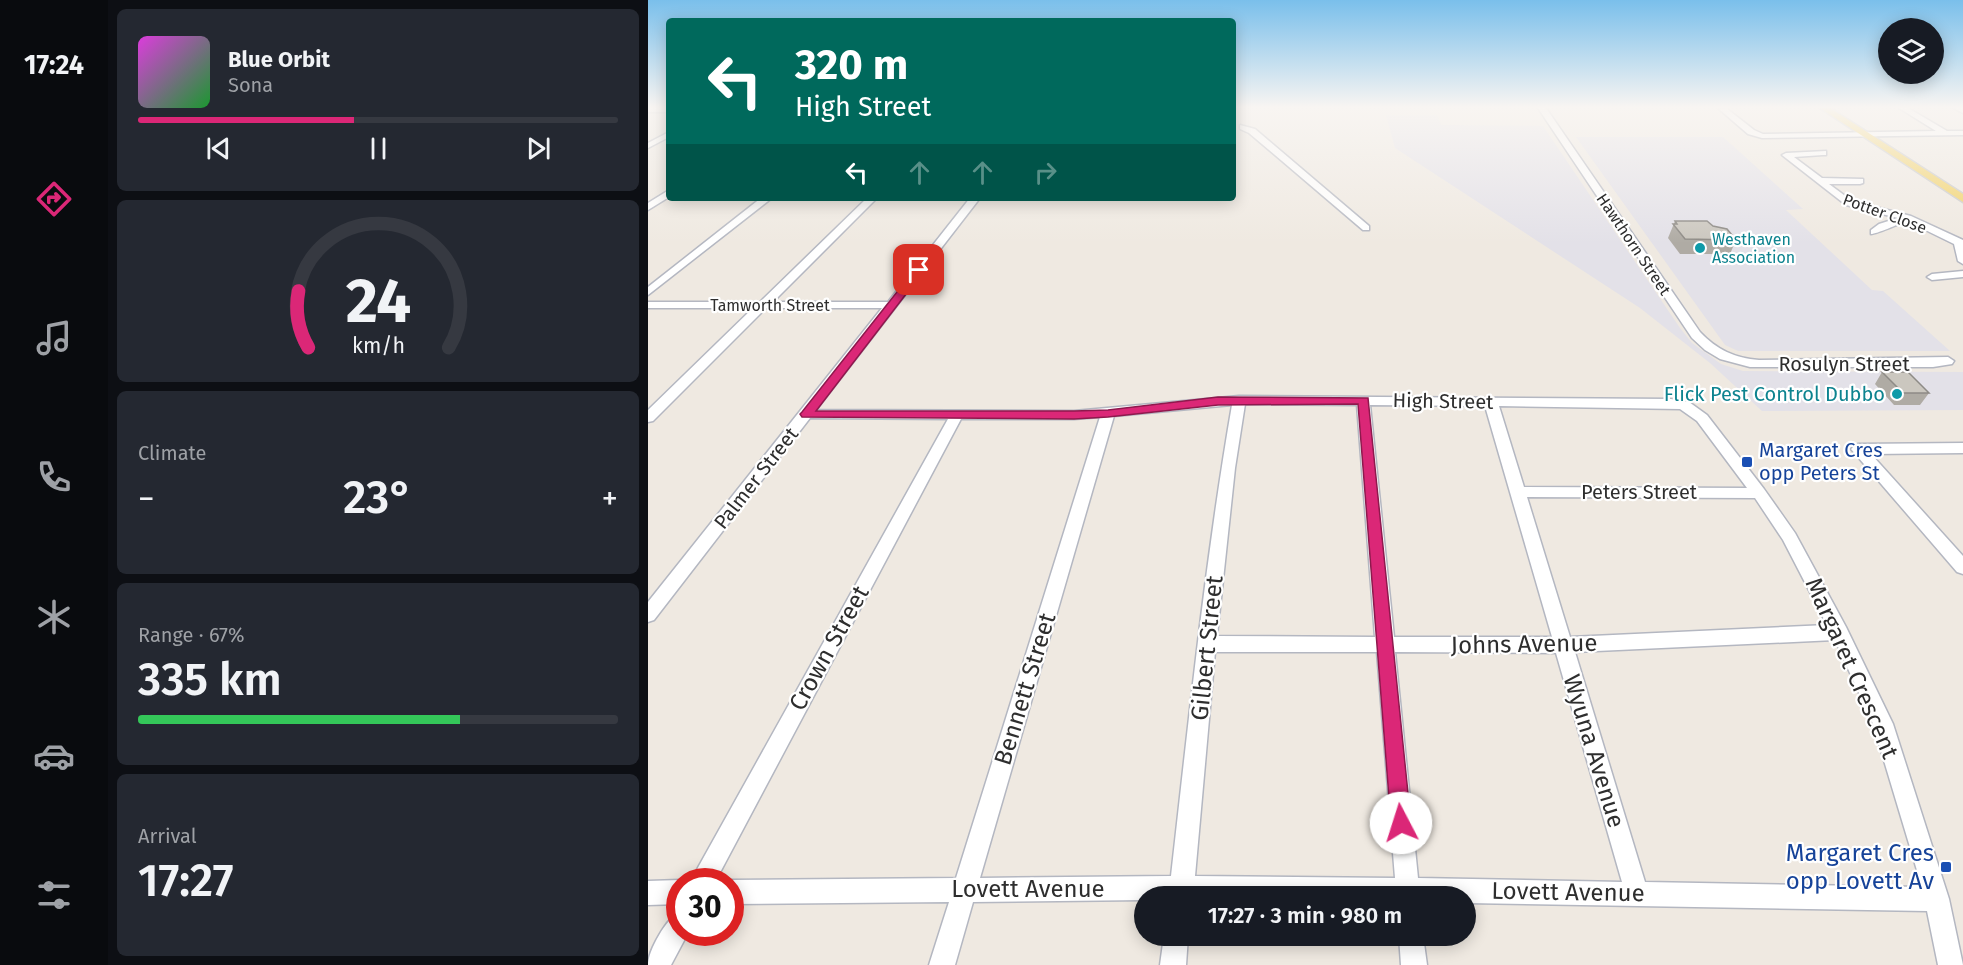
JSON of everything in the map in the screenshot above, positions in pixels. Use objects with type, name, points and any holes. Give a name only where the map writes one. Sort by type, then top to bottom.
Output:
[{"type":"main road","points":[[1896,153],[1963,199]]},
{"type":"main road","points":[[1900,153],[1963,191]]},
{"type":"street","points":[[1278,153],[1366,228]]},
{"type":"street","name":"Hawthorn Street","points":[[1573,153],[1696,335],[1719,355],[1740,363]]},
{"type":"street","name":"Potter Close","points":[[1822,153],[1785,155],[1849,203],[1908,218],[1961,243]]},
{"type":"street","points":[[1819,181],[1860,181]]},
{"type":"street","points":[[648,207],[666,195]]},
{"type":"street","points":[[648,292],[763,201]]},
{"type":"street","points":[[648,418],[869,201]]},
{"type":"street","name":"Palmer Street","points":[[651,607],[893,305],[973,201]]},
{"type":"street","points":[[1874,232],[1882,226],[1908,218]]},
{"type":"street","points":[[1961,243],[1959,252],[1963,261]]},
{"type":"street","points":[[1932,277],[1963,274]]},
{"type":"street","name":"Tamworth Street","points":[[648,305],[893,305]]},
{"type":"street","name":"Rosulyn Street","points":[[1740,363],[1948,361]]},
{"type":"street","name":"High Street","points":[[806,414],[1108,413],[1239,400],[1671,403],[1684,405]]},
{"type":"street","name":"Gilbert Street","points":[[1182,886],[1207,644],[1228,468],[1239,400]]},
{"type":"street","points":[[1363,400],[1407,886]]},
{"type":"street","name":"Wyuna Avenue","points":[[1491,402],[1637,894]]},
{"type":"street","name":"Margaret Crescent","points":[[1684,405],[1702,418],[1759,493],[1789,537],[1840,632],[1883,724],[1937,898],[1951,965]]},
{"type":"street","name":"Bennett Street","points":[[942,965],[1108,413]]},
{"type":"street","name":"Crown Street","points":[[710,868],[957,414]]},
{"type":"street","points":[[1963,448],[1858,449],[1907,501],[1963,567]]},
{"type":"street","name":"Peters Street","points":[[1519,492],[1759,493]]},
{"type":"street","name":"Johns Avenue","points":[[1207,644],[1562,645],[1840,632]]},
{"type":"street","name":"Lovett Avenue","points":[[744,892],[965,890],[1134,892]]},
{"type":"street","points":[[648,893],[666,892]]},
{"type":"street","name":"Lovett Avenue","points":[[1476,893],[1937,898]]},
{"type":"street","points":[[657,965],[668,946]]},
{"type":"street","points":[[1173,965],[1175,946]]},
{"type":"street","points":[[1412,946],[1414,965]]},
{"type":"shaded area","points":[[1403,153],[1561,153],[1680,328],[1692,343],[1721,364],[1743,371],[1963,372],[1963,410],[1762,411],[1710,363],[1640,308]]},
{"type":"shaded area","points":[[1587,153],[1741,153],[1803,209],[1786,210],[1872,290],[1883,291],[1950,351],[1738,351],[1725,345]]},
{"type":"building","points":[[1675,221],[1707,221],[1713,226],[1727,229],[1736,240],[1685,239],[1673,224],[1677,224]]},
{"type":"building","points":[[1882,372],[1908,372],[1929,393],[1903,393]]},
{"type":"place","name":"Westhaven Association","points":[[1700,248]]},
{"type":"place","name":"Flick Pest Control Dubbo","points":[[1897,394]]},
{"type":"place","name":"Margaret Cres opp Peters St","points":[[1747,462]]},
{"type":"place","name":"Margaret Cres opp Lovett Av","points":[[1946,867]]},
{"type":"route","points":[[919,270],[806,414],[1074,415],[1218,401],[1363,400],[1401,823]]}]
